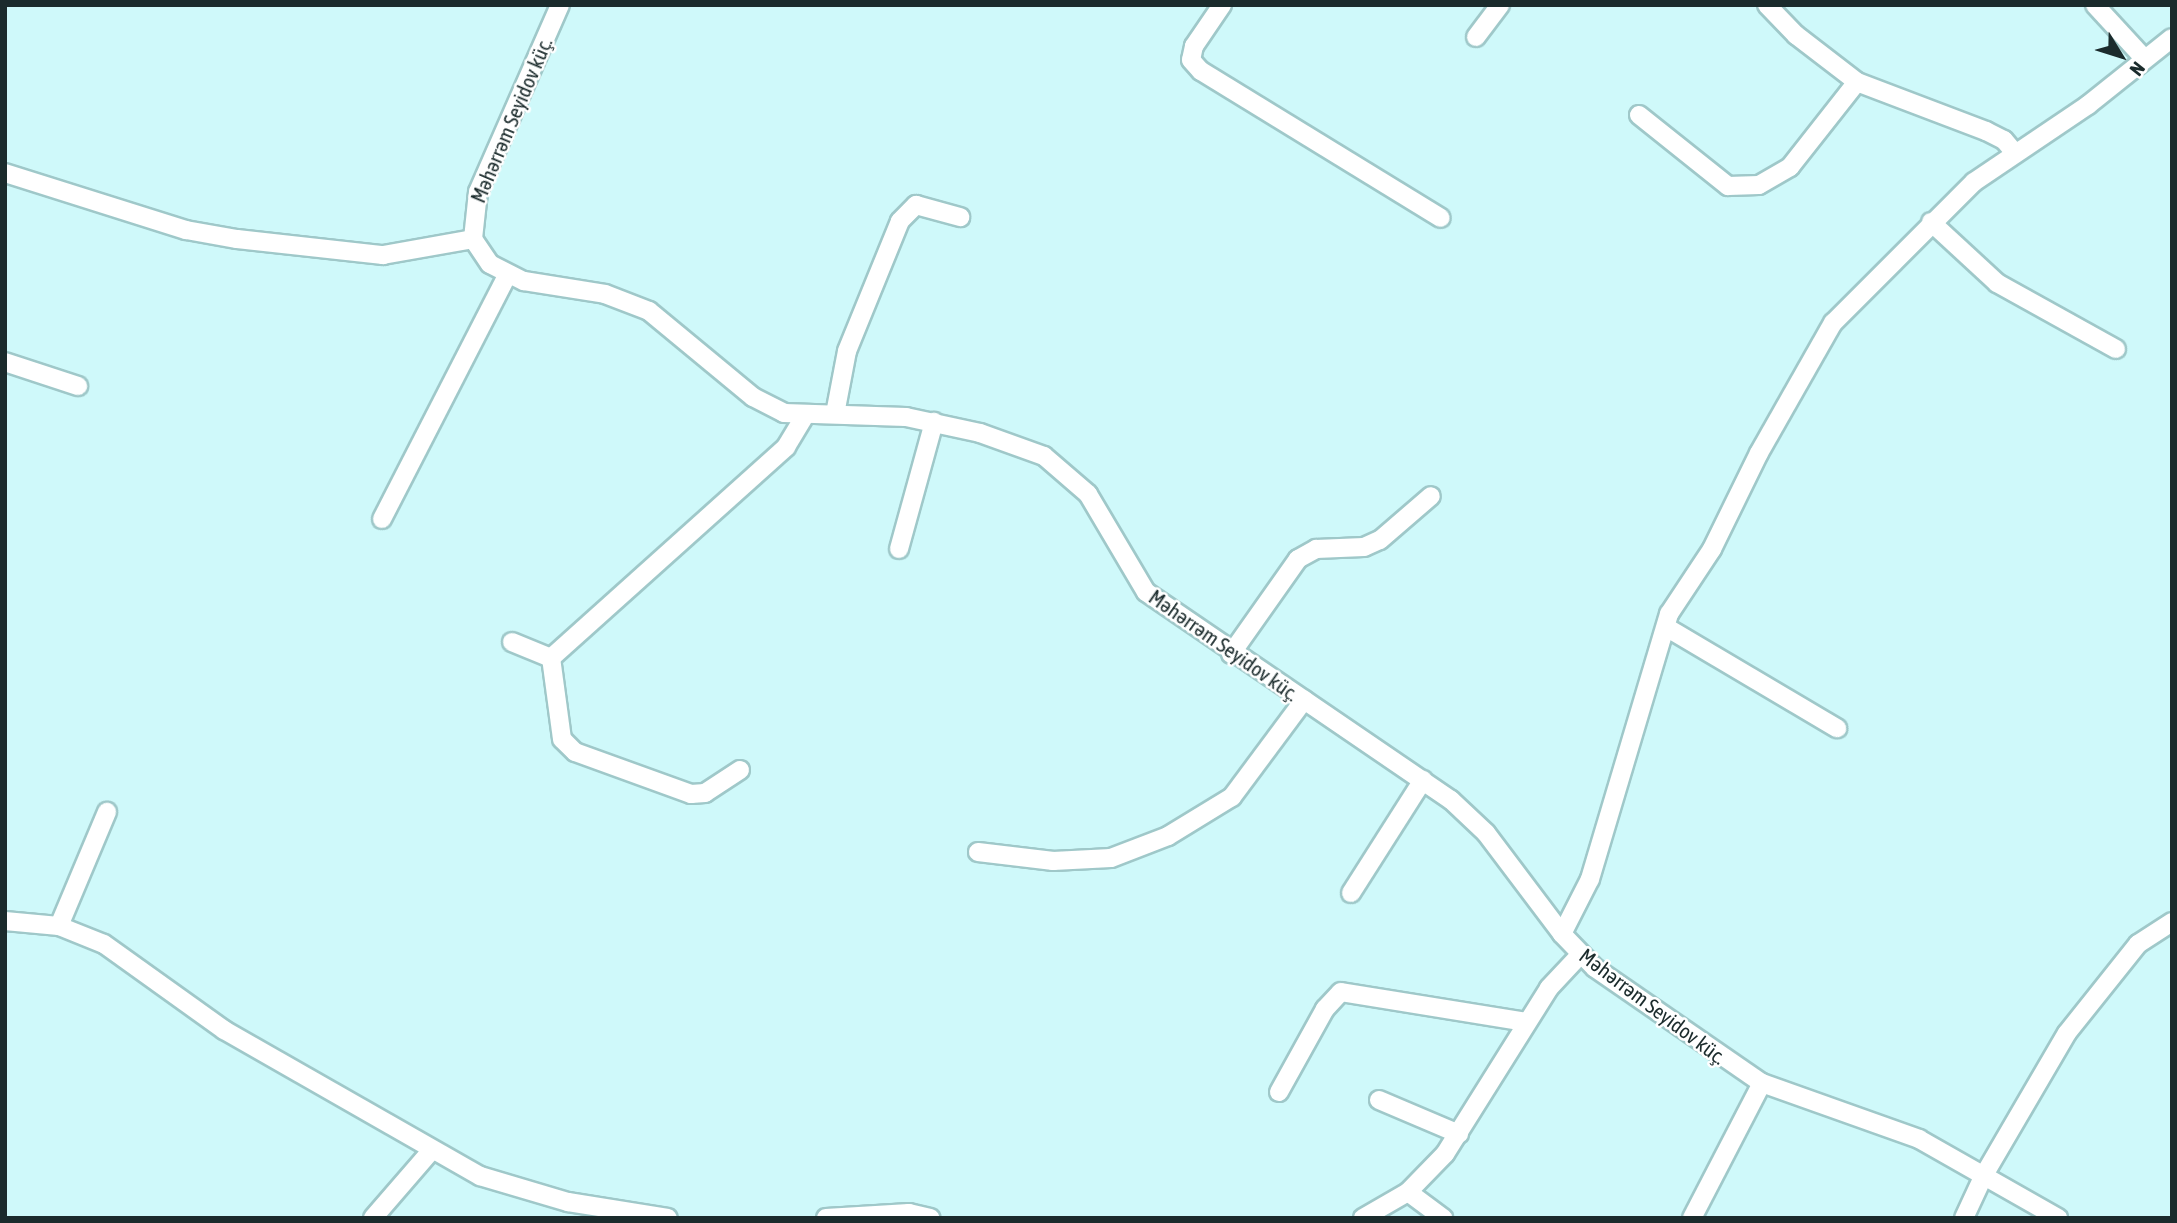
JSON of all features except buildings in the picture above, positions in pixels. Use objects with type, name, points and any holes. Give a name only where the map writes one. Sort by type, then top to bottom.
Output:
[{"type":"street","name":"Məhərrəm Seyidov küç.","points":[[559,5],[478,192],[473,239],[480,254],[507,276],[605,295],[649,311],[753,397],[784,412],[934,422],[1022,446],[1069,473],[1088,494],[1146,592],[1231,654],[1423,780],[1486,833],[1580,955],[1762,1083],[1896,1129],[2058,1218]]},
{"type":"street","points":[[1222,5],[1194,46],[1191,60],[1201,71],[1441,218]]},
{"type":"street","points":[[1476,37],[1500,5]]},
{"type":"street","points":[[1767,5],[1796,35],[1857,82],[1986,131],[2004,140],[2015,153]]},
{"type":"street","points":[[2095,5],[2143,57]]},
{"type":"street","points":[[1562,934],[1590,879],[1666,627],[1833,323],[1931,222],[2015,153],[2088,105],[2143,57],[2172,38]]},
{"type":"street","points":[[1639,116],[1728,186],[1759,185],[1790,167],[1857,82]]},
{"type":"street","points":[[5,173],[186,230],[237,239],[383,255],[473,239]]},
{"type":"street","points":[[835,414],[847,351],[900,221],[916,205],[960,217]]},
{"type":"street","points":[[1931,222],[1997,283],[2116,349]]},
{"type":"street","points":[[382,519],[507,276]]},
{"type":"street","points":[[5,362],[78,386]]},
{"type":"street","points":[[551,658],[786,447],[805,415]]},
{"type":"street","points":[[899,549],[934,422]]},
{"type":"street","points":[[1231,654],[1298,559],[1316,549],[1364,547],[1380,540],[1431,496]]},
{"type":"street","points":[[1666,627],[1837,728]]},
{"type":"street","points":[[512,642],[551,658]]},
{"type":"street","points":[[551,658],[562,739],[575,752],[691,794],[705,793],[740,770]]},
{"type":"street","points":[[978,852],[1053,861],[1111,858],[1168,836],[1232,797],[1304,700]]},
{"type":"street","points":[[1351,892],[1423,780]]},
{"type":"street","points":[[59,926],[107,812]]},
{"type":"street","points":[[5,921],[59,926],[104,944],[212,1023],[430,1151],[513,1188],[668,1218]]},
{"type":"street","points":[[1964,1218],[1984,1175],[2067,1033],[2138,944],[2172,922]]},
{"type":"street","points":[[1363,1218],[1408,1192],[1459,1134],[1549,988],[1580,955]]},
{"type":"street","points":[[1279,1092],[1325,1009],[1341,992],[1527,1022]]},
{"type":"street","points":[[1692,1218],[1762,1083]]},
{"type":"street","points":[[1379,1100],[1459,1134]]},
{"type":"street","points":[[373,1218],[430,1151]]},
{"type":"street","points":[[1408,1192],[1443,1218]]},
{"type":"street","points":[[826,1218],[909,1213],[930,1218]]}]
